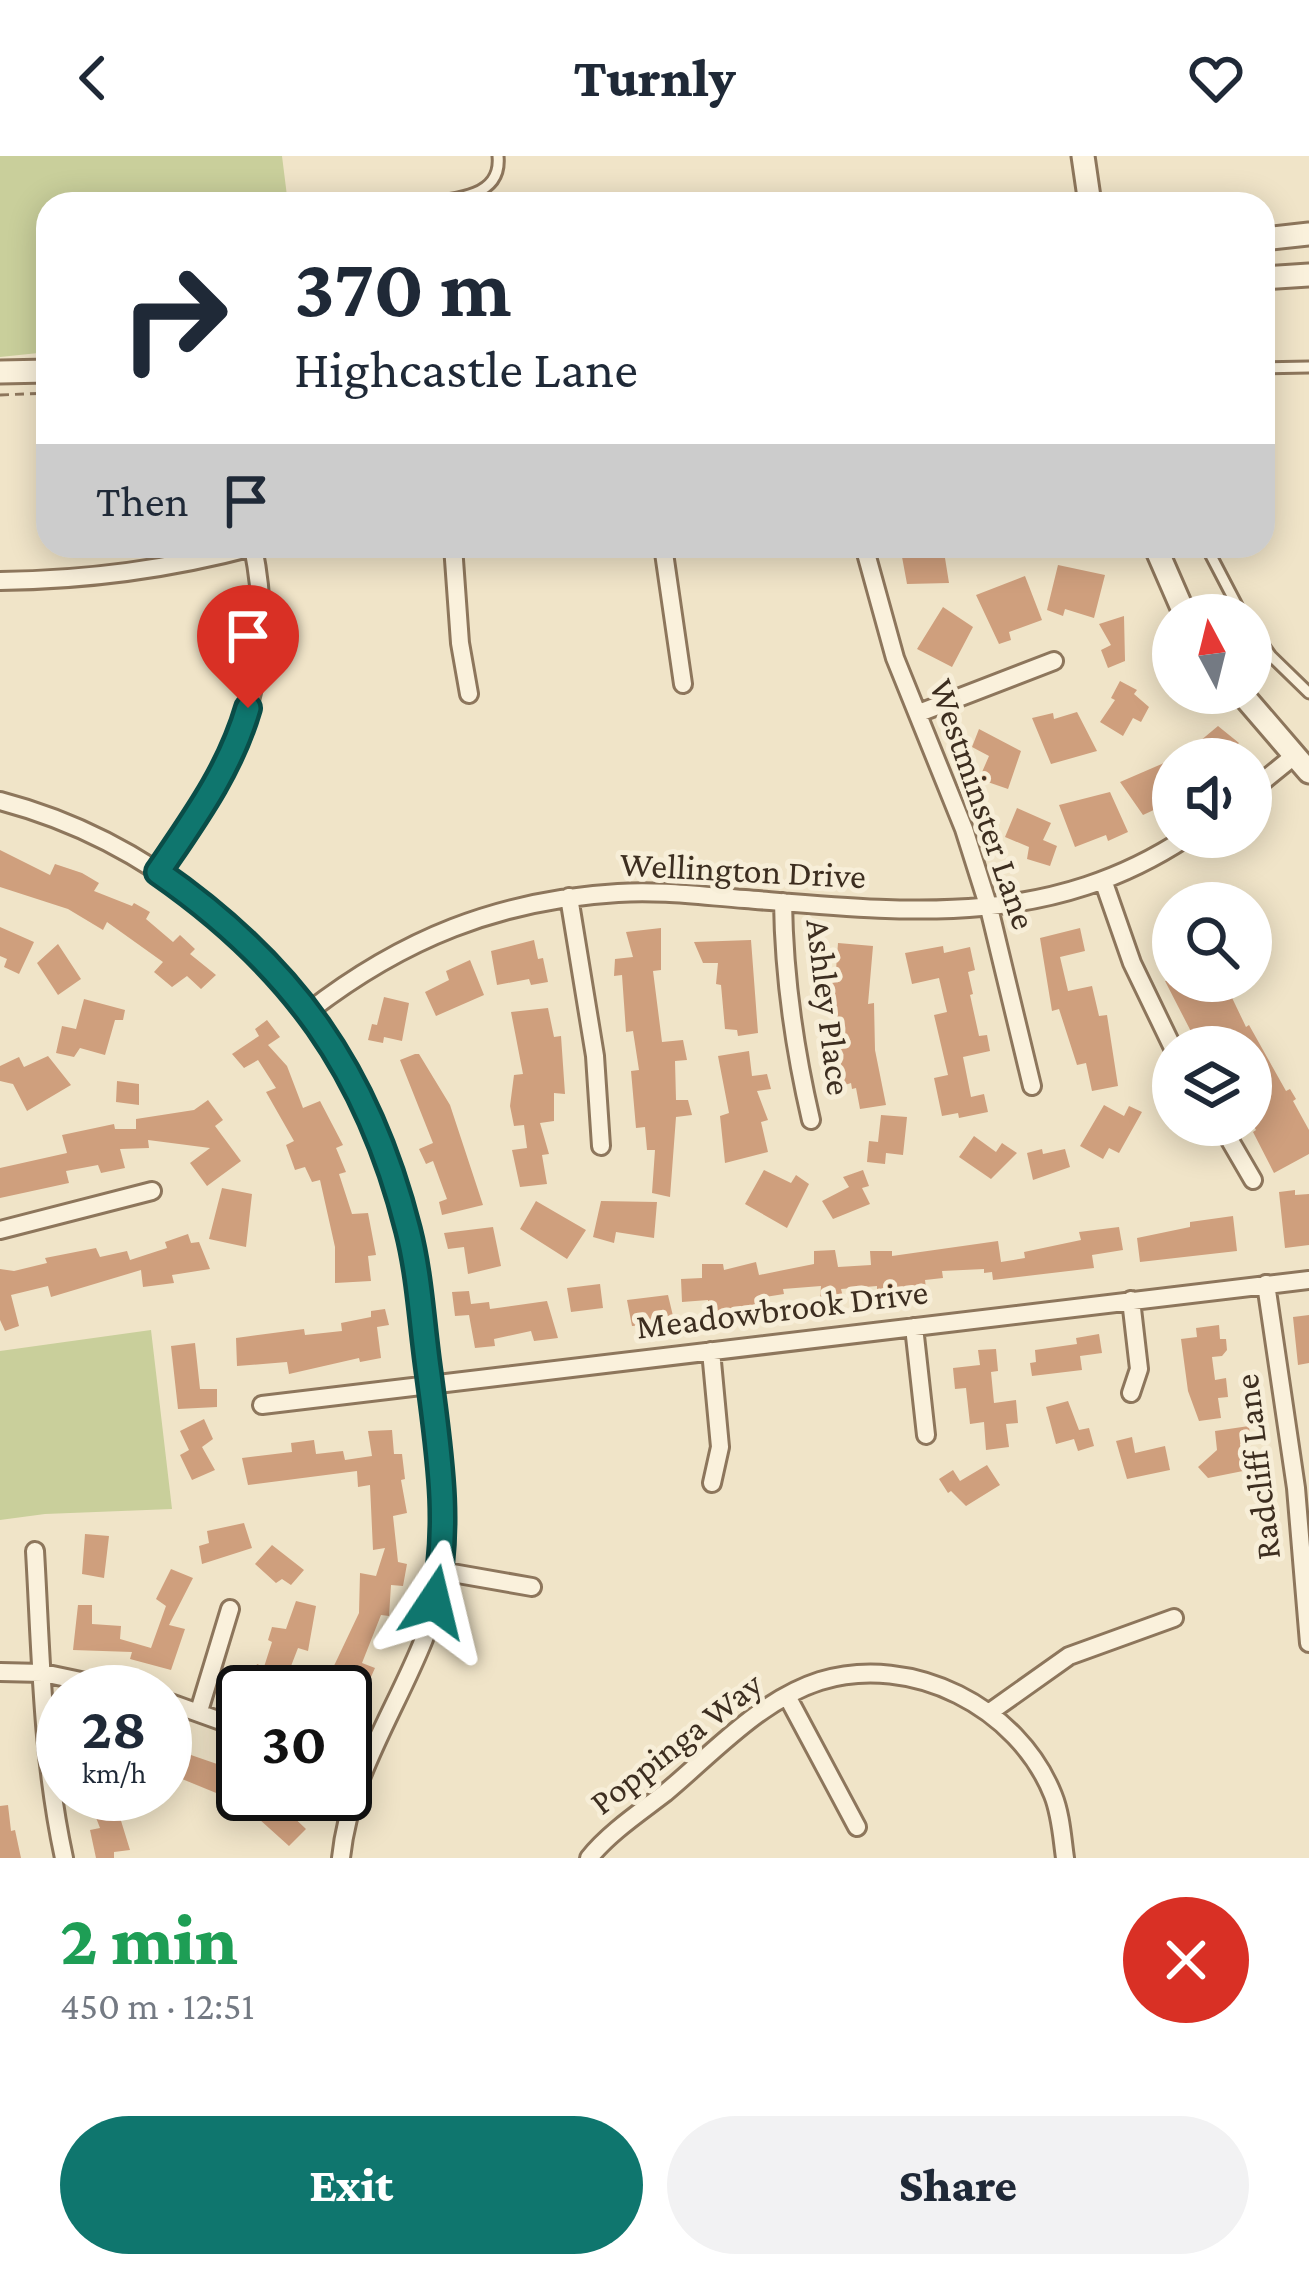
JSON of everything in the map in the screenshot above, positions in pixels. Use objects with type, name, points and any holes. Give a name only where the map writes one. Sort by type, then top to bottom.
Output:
[{"type":"street","points":[[1083,156],[1088,192]]},
{"type":"street","points":[[1275,238],[1309,234]]},
{"type":"street","points":[[1275,277],[1309,275]]},
{"type":"street","points":[[0,372],[36,370]]},
{"type":"street","points":[[0,581],[62,580],[166,568],[206,558]]},
{"type":"street","points":[[158,872],[237,744],[258,673],[262,621],[256,558]]},
{"type":"street","points":[[454,558],[469,694]]},
{"type":"street","points":[[665,558],[683,684]]},
{"type":"street","name":"Westminster Lane","points":[[867,558],[895,658],[964,829],[989,908],[1032,1086]]},
{"type":"street","points":[[1160,558],[1176,594]]},
{"type":"street","points":[[919,713],[1054,661]]},
{"type":"street","points":[[1261,714],[1304,757],[1272,778]]},
{"type":"street","points":[[0,801],[87,832],[158,872],[243,937],[308,1012],[352,1077],[394,1181],[410,1235],[446,1532],[426,1634],[372,1737]]},
{"type":"street","name":"Wellington Drive","points":[[308,1012],[397,951],[506,909],[569,897],[659,893],[908,913],[989,908],[1103,880],[1152,855]]},
{"type":"street","points":[[1103,880],[1132,963],[1162,1026]]},
{"type":"street","points":[[569,897],[595,1056],[602,1146]]},
{"type":"street","name":"Ashley Place","points":[[783,902],[784,967],[811,1120]]},
{"type":"street","points":[[1233,1146],[1253,1180]]},
{"type":"street","points":[[0,1231],[152,1191]]},
{"type":"street","name":"Meadowbrook Drive","points":[[262,1406],[1309,1280]]},
{"type":"street","name":"Radcliff Lane","points":[[1266,1284],[1296,1488],[1309,1643]]},
{"type":"street","points":[[1131,1300],[1139,1369],[1131,1393]]},
{"type":"street","points":[[914,1327],[926,1435]]},
{"type":"street","points":[[711,1351],[720,1448],[712,1483]]},
{"type":"street","points":[[35,1551],[42,1665]]},
{"type":"street","points":[[441,1571],[532,1587]]},
{"type":"street","points":[[199,1711],[230,1609]]},
{"type":"street","points":[[990,1712],[1069,1656],[1174,1618]]},
{"type":"street","points":[[0,1672],[36,1673]]},
{"type":"street","name":"Poppinga Way","points":[[589,1858],[751,1720],[787,1696],[821,1681],[886,1676],[926,1681],[990,1712],[1018,1739],[1053,1795],[1065,1858]]},
{"type":"street","points":[[787,1696],[857,1827]]},
{"type":"street","points":[[192,1709],[216,1718]]},
{"type":"street","points":[[55,1821],[64,1858]]},
{"type":"street","points":[[341,1858],[346,1821]]},
{"type":"lane","points":[[480,192],[491,186],[498,156]]},
{"type":"lane","points":[[1275,368],[1309,367]]},
{"type":"lane","points":[[1212,558],[1231,594]]},
{"type":"lane","points":[[1272,657],[1309,693]]},
{"type":"path","points":[[0,395],[36,394]]},
{"type":"green space","points":[[0,156],[282,156],[286,192],[36,192],[36,353],[0,357]]},
{"type":"green space","points":[[151,1330],[172,1509],[0,1520],[0,1351]]},
{"type":"building","points":[[902,558],[945,558],[949,583],[907,584]]},
{"type":"building","points":[[1058,565],[1105,575],[1094,618],[1065,609],[1063,616],[1047,610]]},
{"type":"building","points":[[1025,576],[1042,620],[1009,632],[1011,640],[999,644],[976,595]]},
{"type":"building","points":[[943,607],[973,627],[952,667],[917,649]]},
{"type":"building","points":[[1124,616],[1125,661],[1108,668],[1101,650],[1111,645],[1099,624]]},
{"type":"building","points":[[1120,681],[1137,690],[1134,694],[1149,707],[1141,722],[1133,718],[1123,736],[1100,722],[1115,700],[1111,698]]},
{"type":"building","points":[[1077,712],[1097,751],[1051,764],[1032,718],[1053,713],[1054,719]]},
{"type":"building","points":[[1218,726],[1233,738],[1204,738]]},
{"type":"building","points":[[979,729],[1021,751],[1008,789],[979,779],[989,756],[972,747]]},
{"type":"building","points":[[1152,768],[1152,811],[1143,815],[1120,782]]},
{"type":"building","points":[[1110,792],[1128,832],[1075,847],[1059,805]]},
{"type":"building","points":[[1017,808],[1051,823],[1043,840],[1057,846],[1050,866],[1027,859],[1029,847],[1005,837]]},
{"type":"building","points":[[0,850],[50,875],[55,864],[82,873],[99,883],[94,891],[150,912],[146,919],[173,942],[180,935],[195,949],[190,954],[216,975],[201,989],[187,976],[172,987],[154,972],[163,962],[107,922],[103,930],[68,909],[0,887]]},
{"type":"building","points":[[0,927],[34,942],[19,974],[4,967],[7,959],[0,956]]},
{"type":"building","points":[[661,928],[661,970],[653,971],[662,1042],[683,1040],[687,1060],[675,1061],[676,1100],[688,1100],[692,1115],[676,1117],[670,1197],[652,1193],[655,1150],[647,1150],[645,1127],[636,1128],[631,1071],[639,1070],[633,1031],[626,1032],[622,975],[614,976],[615,959],[633,957],[626,932]]},
{"type":"building","points":[[1080,928],[1085,951],[1060,957],[1068,991],[1092,986],[1099,1016],[1107,1015],[1118,1086],[1092,1091],[1086,1063],[1077,1065],[1059,1009],[1052,1011],[1040,938]]},
{"type":"building","points":[[534,940],[548,982],[531,985],[529,979],[497,985],[491,951]]},
{"type":"building","points":[[751,940],[758,1033],[738,1036],[737,1030],[725,1029],[721,985],[716,984],[718,963],[703,963],[694,942]]},
{"type":"building","points":[[838,943],[873,946],[868,1004],[874,1003],[875,1050],[886,1105],[860,1109],[856,1088],[845,1085],[840,1059],[834,1060],[831,1040],[839,1039],[831,993],[822,992],[824,969],[836,970]]},
{"type":"building","points":[[58,944],[81,979],[58,995],[37,963]]},
{"type":"building","points":[[943,946],[944,953],[970,947],[975,970],[968,972],[970,995],[979,1036],[987,1035],[990,1051],[963,1057],[971,1097],[984,1094],[988,1112],[959,1118],[958,1113],[942,1116],[934,1078],[948,1075],[934,1015],[947,1012],[939,978],[912,984],[905,953]]},
{"type":"building","points":[[470,960],[484,995],[436,1016],[425,992],[449,980],[446,971]]},
{"type":"building","points":[[384,997],[409,1003],[402,1041],[368,1040]]},
{"type":"building","points":[[84,999],[125,1010],[123,1020],[115,1020],[105,1055],[80,1048],[74,1057],[56,1053],[62,1026],[76,1029]]},
{"type":"building","points":[[1176,1002],[1234,1002],[1246,1026],[1188,1026]]},
{"type":"building","points":[[548,1008],[554,1037],[561,1036],[565,1094],[554,1093],[554,1121],[540,1123],[549,1154],[542,1155],[547,1184],[520,1187],[512,1150],[527,1148],[524,1125],[514,1126],[510,1106],[514,1075],[523,1074],[511,1012]]},
{"type":"building","points":[[267,1020],[280,1037],[268,1045],[287,1066],[303,1108],[320,1101],[343,1145],[336,1148],[346,1172],[339,1174],[352,1214],[368,1213],[376,1255],[368,1256],[371,1281],[335,1283],[335,1247],[320,1180],[312,1182],[305,1167],[295,1170],[286,1145],[294,1141],[266,1092],[276,1088],[258,1060],[244,1068],[232,1054],[259,1036],[255,1029]]},
{"type":"building","points":[[749,1051],[752,1076],[767,1074],[771,1089],[757,1091],[768,1120],[761,1122],[768,1152],[725,1163],[720,1116],[729,1113],[718,1056]]},
{"type":"building","points":[[415,1054],[450,1105],[483,1205],[442,1215],[439,1202],[447,1199],[433,1161],[426,1164],[419,1149],[433,1143],[400,1060]]},
{"type":"building","points":[[48,1056],[71,1085],[27,1111],[13,1084],[0,1081],[0,1066],[19,1057],[24,1067]]},
{"type":"building","points":[[1272,1066],[1296,1099],[1309,1130],[1309,1154],[1274,1173],[1260,1146],[1272,1146]]},
{"type":"building","points":[[117,1081],[139,1084],[139,1105],[116,1102]]},
{"type":"building","points":[[208,1100],[223,1120],[215,1126],[241,1161],[207,1186],[190,1163],[210,1148],[148,1140],[149,1148],[120,1149],[125,1168],[101,1173],[98,1165],[66,1171],[69,1183],[0,1198],[0,1168],[67,1153],[62,1135],[114,1124],[115,1129],[136,1129],[136,1119],[194,1110]]},
{"type":"building","points":[[1104,1105],[1124,1116],[1129,1106],[1142,1112],[1119,1153],[1109,1148],[1103,1159],[1080,1146]]},
{"type":"building","points":[[881,1115],[907,1117],[903,1155],[886,1153],[885,1164],[867,1162],[869,1141],[878,1142]]},
{"type":"building","points":[[974,1136],[996,1152],[1002,1143],[1017,1153],[991,1179],[959,1157]]},
{"type":"building","points":[[1042,1149],[1043,1154],[1065,1149],[1070,1167],[1033,1180],[1027,1153]]},
{"type":"building","points":[[764,1170],[791,1183],[796,1175],[809,1184],[787,1228],[745,1204]]},
{"type":"building","points":[[863,1170],[869,1186],[862,1188],[870,1204],[833,1219],[822,1201],[849,1187],[843,1177]]},
{"type":"building","points":[[222,1188],[252,1194],[246,1247],[209,1239]]},
{"type":"building","points":[[1295,1190],[1295,1195],[1309,1194],[1309,1245],[1285,1248],[1279,1192]]},
{"type":"building","points":[[536,1201],[586,1230],[567,1259],[520,1229]]},
{"type":"building","points":[[601,1201],[657,1202],[654,1238],[616,1232],[614,1243],[593,1237]]},
{"type":"building","points":[[1233,1216],[1237,1251],[1140,1262],[1137,1238],[1190,1227],[1190,1222]]},
{"type":"building","points":[[493,1227],[501,1266],[468,1274],[464,1247],[448,1249],[444,1233]]},
{"type":"building","points":[[1119,1227],[1123,1250],[1092,1255],[1094,1268],[993,1280],[992,1272],[984,1273],[984,1269],[942,1271],[943,1278],[925,1280],[926,1288],[877,1300],[877,1286],[841,1289],[843,1297],[820,1300],[821,1286],[783,1289],[784,1294],[758,1298],[761,1311],[739,1314],[739,1310],[708,1313],[708,1300],[682,1302],[681,1279],[702,1278],[702,1264],[723,1264],[724,1270],[756,1262],[759,1275],[814,1264],[814,1251],[835,1250],[838,1267],[871,1265],[870,1251],[892,1251],[892,1256],[998,1241],[1001,1262],[1081,1240],[1079,1232]]},
{"type":"building","points":[[188,1234],[191,1243],[199,1242],[210,1269],[172,1275],[174,1283],[143,1287],[141,1270],[51,1297],[48,1286],[11,1295],[19,1326],[5,1331],[0,1320],[0,1269],[14,1271],[47,1263],[45,1258],[96,1248],[100,1257],[127,1251],[130,1260],[167,1248],[165,1242]]},
{"type":"building","points":[[600,1284],[603,1308],[571,1312],[567,1288]]},
{"type":"building","points":[[469,1291],[471,1304],[489,1302],[490,1309],[547,1301],[558,1338],[534,1341],[531,1331],[494,1339],[495,1346],[475,1348],[469,1315],[455,1316],[452,1292]]},
{"type":"building","points":[[668,1295],[673,1316],[657,1318],[658,1325],[632,1326],[627,1300]]},
{"type":"building","points":[[385,1309],[389,1325],[377,1327],[381,1358],[360,1362],[359,1358],[289,1374],[287,1362],[237,1366],[236,1338],[304,1329],[305,1335],[342,1331],[341,1323]]},
{"type":"building","points":[[1309,1315],[1309,1363],[1298,1365],[1293,1317]]},
{"type":"building","points":[[1219,1325],[1227,1350],[1212,1357],[1215,1380],[1226,1378],[1228,1397],[1218,1398],[1221,1418],[1199,1421],[1188,1391],[1181,1339],[1197,1337],[1196,1328]]},
{"type":"building","points":[[1099,1334],[1102,1353],[1080,1356],[1082,1370],[1032,1376],[1035,1350],[1077,1344],[1076,1338]]},
{"type":"building","points":[[195,1343],[200,1389],[217,1389],[217,1407],[178,1409],[171,1346]]},
{"type":"building","points":[[996,1349],[998,1371],[991,1372],[994,1403],[1016,1400],[1018,1423],[1006,1424],[1009,1447],[986,1450],[984,1422],[970,1424],[966,1388],[955,1389],[953,1368],[980,1365],[978,1350]]},
{"type":"building","points":[[1068,1401],[1079,1430],[1089,1428],[1094,1446],[1078,1451],[1074,1439],[1056,1444],[1046,1407]]},
{"type":"building","points":[[204,1419],[213,1439],[202,1447],[215,1470],[192,1480],[180,1455],[189,1450],[180,1431]]},
{"type":"building","points":[[1249,1426],[1251,1442],[1240,1444],[1243,1471],[1208,1478],[1198,1467],[1217,1450],[1215,1431]]},
{"type":"building","points":[[392,1430],[394,1454],[402,1454],[407,1513],[393,1516],[398,1562],[407,1564],[403,1586],[391,1585],[389,1616],[381,1615],[362,1663],[367,1665],[334,1665],[359,1613],[360,1573],[376,1576],[385,1548],[373,1550],[370,1485],[358,1487],[357,1471],[248,1485],[242,1458],[292,1452],[291,1443],[314,1440],[316,1454],[343,1451],[345,1460],[372,1456],[368,1431]]},
{"type":"building","points":[[1132,1437],[1135,1453],[1165,1446],[1170,1470],[1127,1479],[1116,1441]]},
{"type":"building","points":[[987,1465],[1000,1485],[966,1506],[939,1479],[953,1470],[960,1481]]},
{"type":"building","points":[[244,1523],[252,1548],[202,1564],[199,1546],[209,1543],[207,1531]]},
{"type":"building","points":[[85,1534],[109,1536],[104,1578],[82,1574]]},
{"type":"building","points":[[272,1545],[304,1570],[291,1585],[282,1579],[276,1583],[255,1564]]},
{"type":"building","points":[[171,1569],[193,1578],[169,1625],[185,1629],[173,1665],[130,1659],[132,1652],[73,1650],[78,1605],[92,1605],[92,1624],[121,1626],[120,1639],[151,1648],[166,1606],[156,1599]]},
{"type":"building","points":[[296,1601],[316,1606],[308,1651],[298,1648],[291,1665],[265,1665],[272,1627],[286,1629]]},
{"type":"building","points":[[192,1755],[216,1764],[216,1793],[192,1783]]},
{"type":"building","points":[[8,1805],[21,1858],[0,1858],[0,1806]]},
{"type":"building","points":[[97,1821],[121,1821],[130,1850],[114,1852],[114,1858],[96,1858],[90,1830],[100,1828]]},
{"type":"building","points":[[261,1821],[298,1821],[306,1829],[289,1846]]},
{"type":"route","points":[[248,708],[237,744],[209,796],[158,872],[243,937],[277,973],[352,1077],[375,1127],[410,1235],[438,1439],[446,1532],[434,1602]]}]
